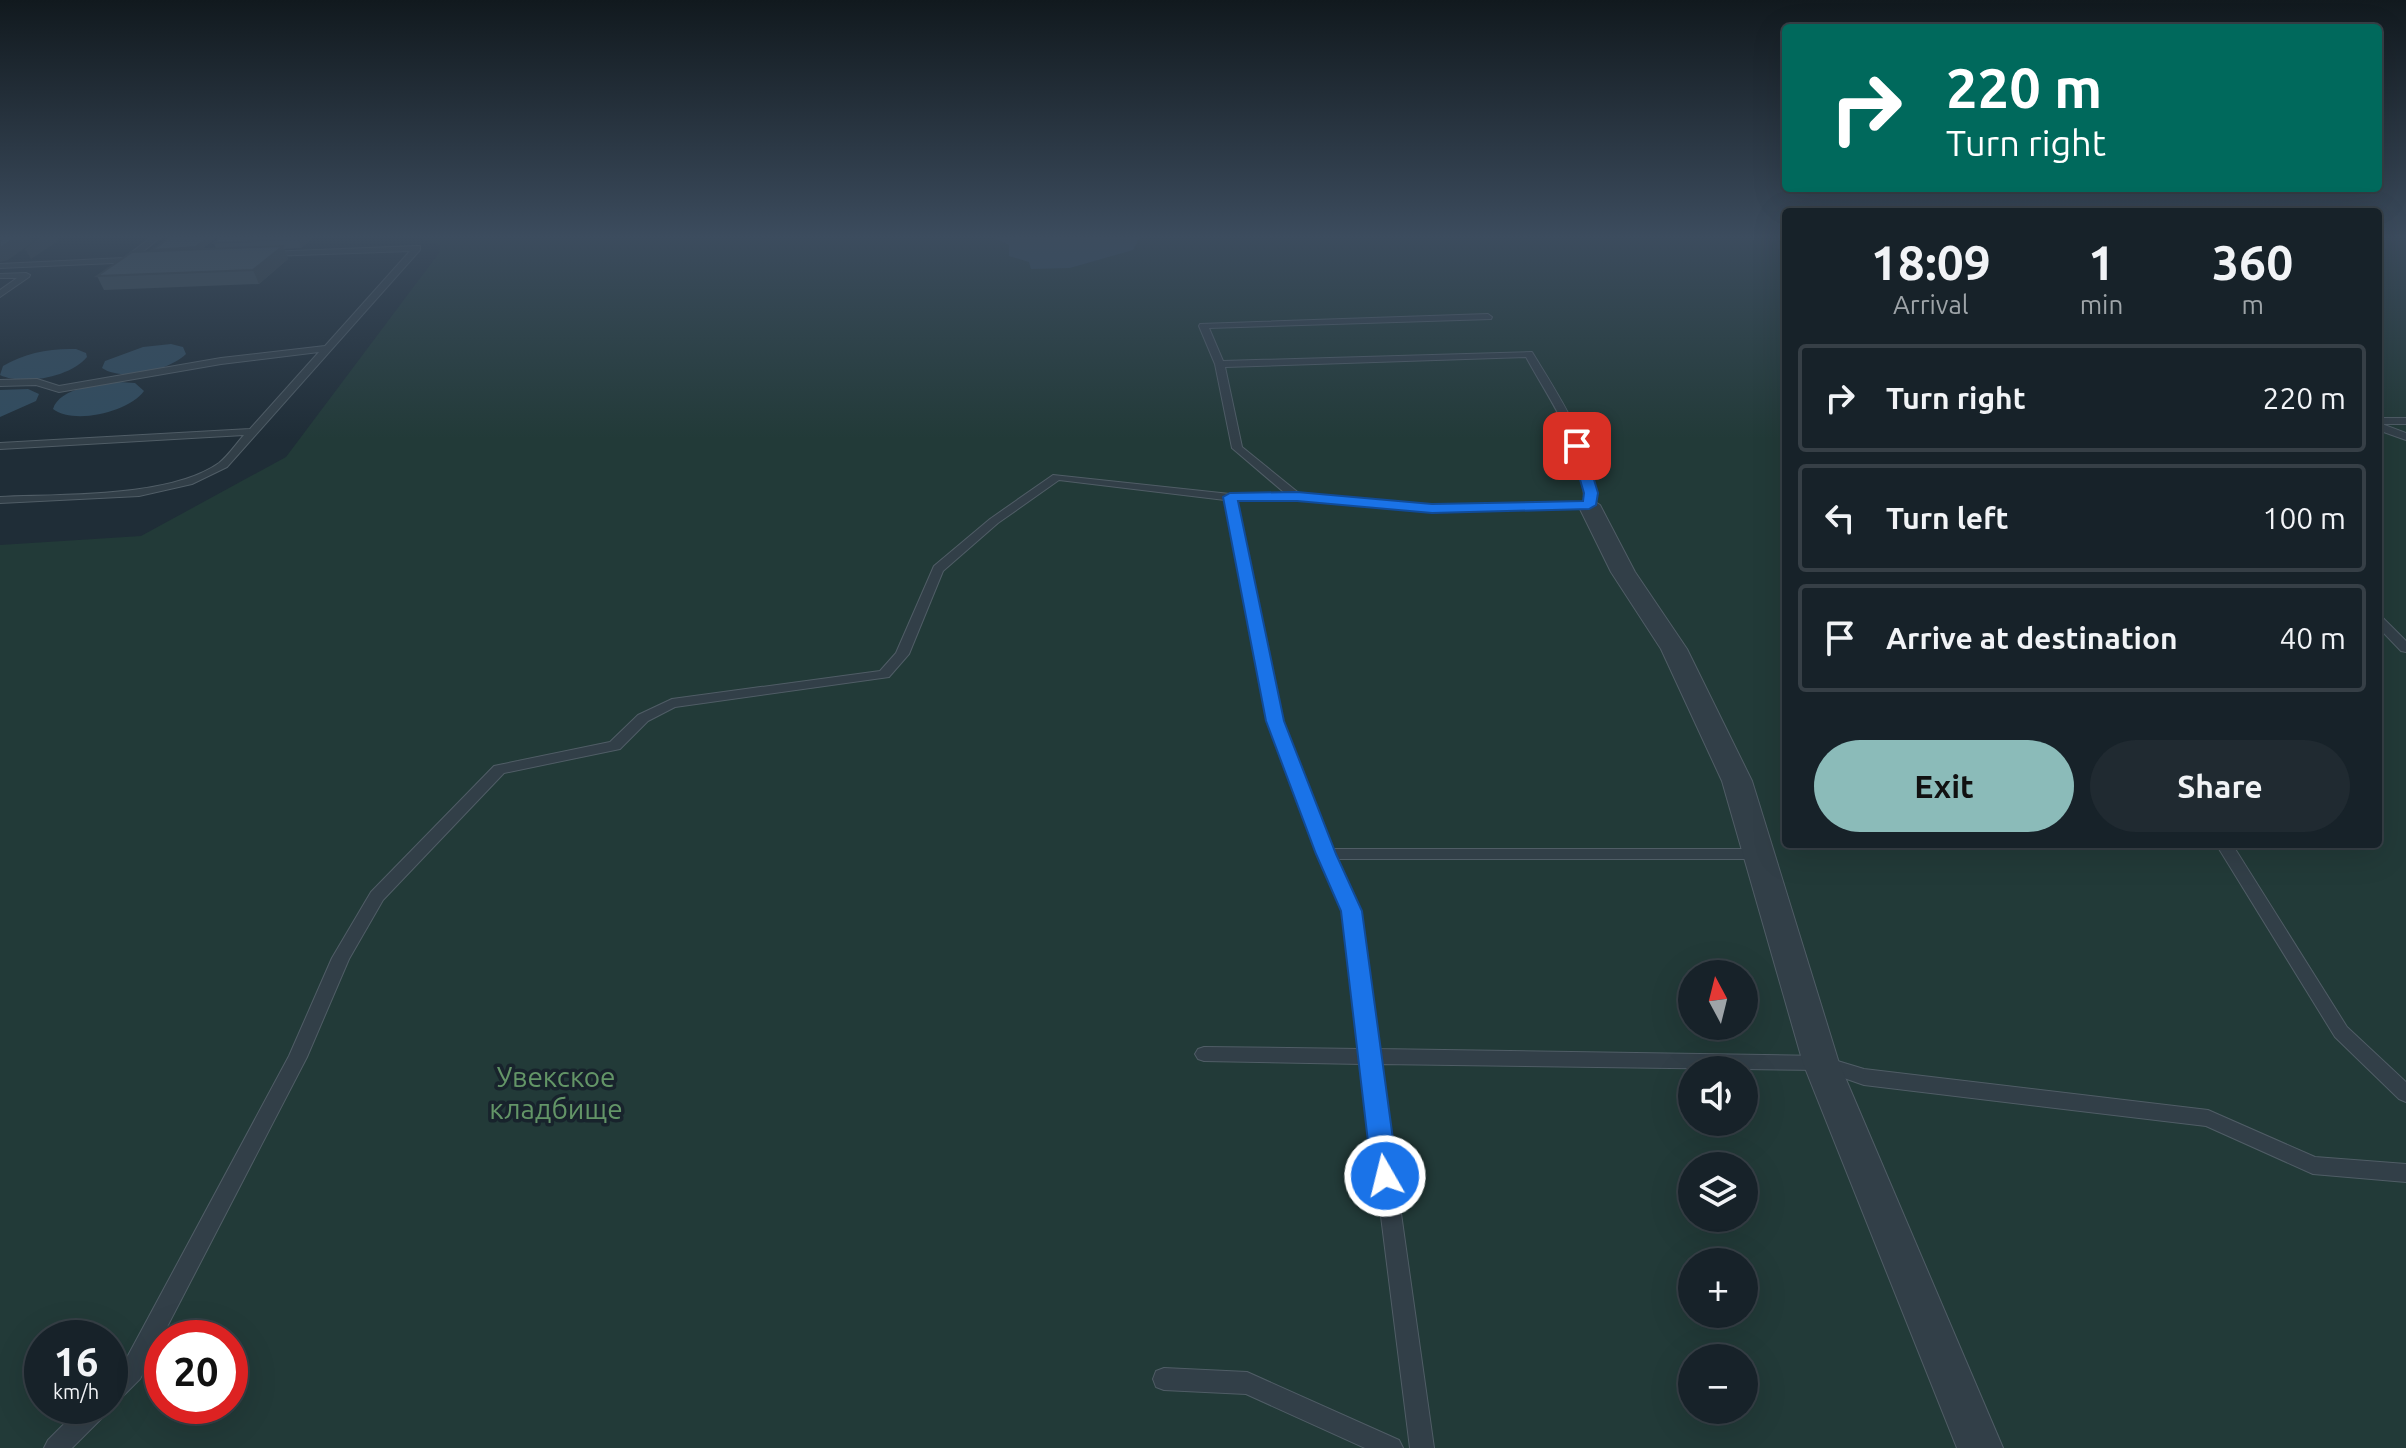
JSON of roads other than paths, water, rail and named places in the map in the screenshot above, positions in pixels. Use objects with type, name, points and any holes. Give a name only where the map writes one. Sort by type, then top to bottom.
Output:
[{"type":"street","points":[[1589,505],[1623,572],[1674,649],[1737,781],[1821,1063],[1980,1448]]},
{"type":"lane","points":[[0,500],[139,493],[188,482],[223,465],[367,304]]},
{"type":"lane","points":[[1297,497],[1237,448],[1220,364],[1203,326],[1488,317]]},
{"type":"lane","points":[[0,383],[37,382],[59,389],[221,361],[327,348]]},
{"type":"lane","points":[[128,1375],[298,1057],[341,958],[377,896],[499,769],[615,746],[643,718],[672,703],[884,674],[902,654],[938,569],[994,521],[1057,477],[1230,497],[1297,497],[1432,508],[1589,505],[1591,493],[1577,446],[1529,354],[1220,364]]},
{"type":"lane","points":[[2382,424],[2406,421]]},
{"type":"lane","points":[[2382,426],[2406,437]]},
{"type":"lane","points":[[0,446],[251,432]]},
{"type":"lane","points":[[1230,497],[1275,721],[1351,911],[1422,1448]]},
{"type":"lane","points":[[2382,624],[2406,648]]},
{"type":"lane","points":[[2226,848],[2341,1032],[2406,1094]]},
{"type":"lane","points":[[1326,854],[1757,854]]},
{"type":"lane","points":[[1204,1054],[1821,1063],[1864,1077],[2208,1118],[2313,1165],[2406,1173]]},
{"type":"lane","points":[[1164,1379],[1247,1383],[1391,1448]]},
{"type":"lane","points":[[56,1448],[80,1424]]},
{"type":"water","points":[[171,344],[183,347],[186,354],[157,370],[121,374],[102,368],[105,361],[143,347]]},
{"type":"water","points":[[76,349],[86,353],[87,357],[59,374],[21,380],[0,375],[3,366],[11,361],[47,351]]},
{"type":"water","points":[[119,382],[135,383],[144,391],[126,405],[101,414],[74,416],[53,409],[63,396],[72,392]]},
{"type":"water","points":[[28,389],[39,394],[36,401],[0,417],[0,390]]},
{"type":"park label","name":"Увекское кладбище","points":[[556,1093]]}]
